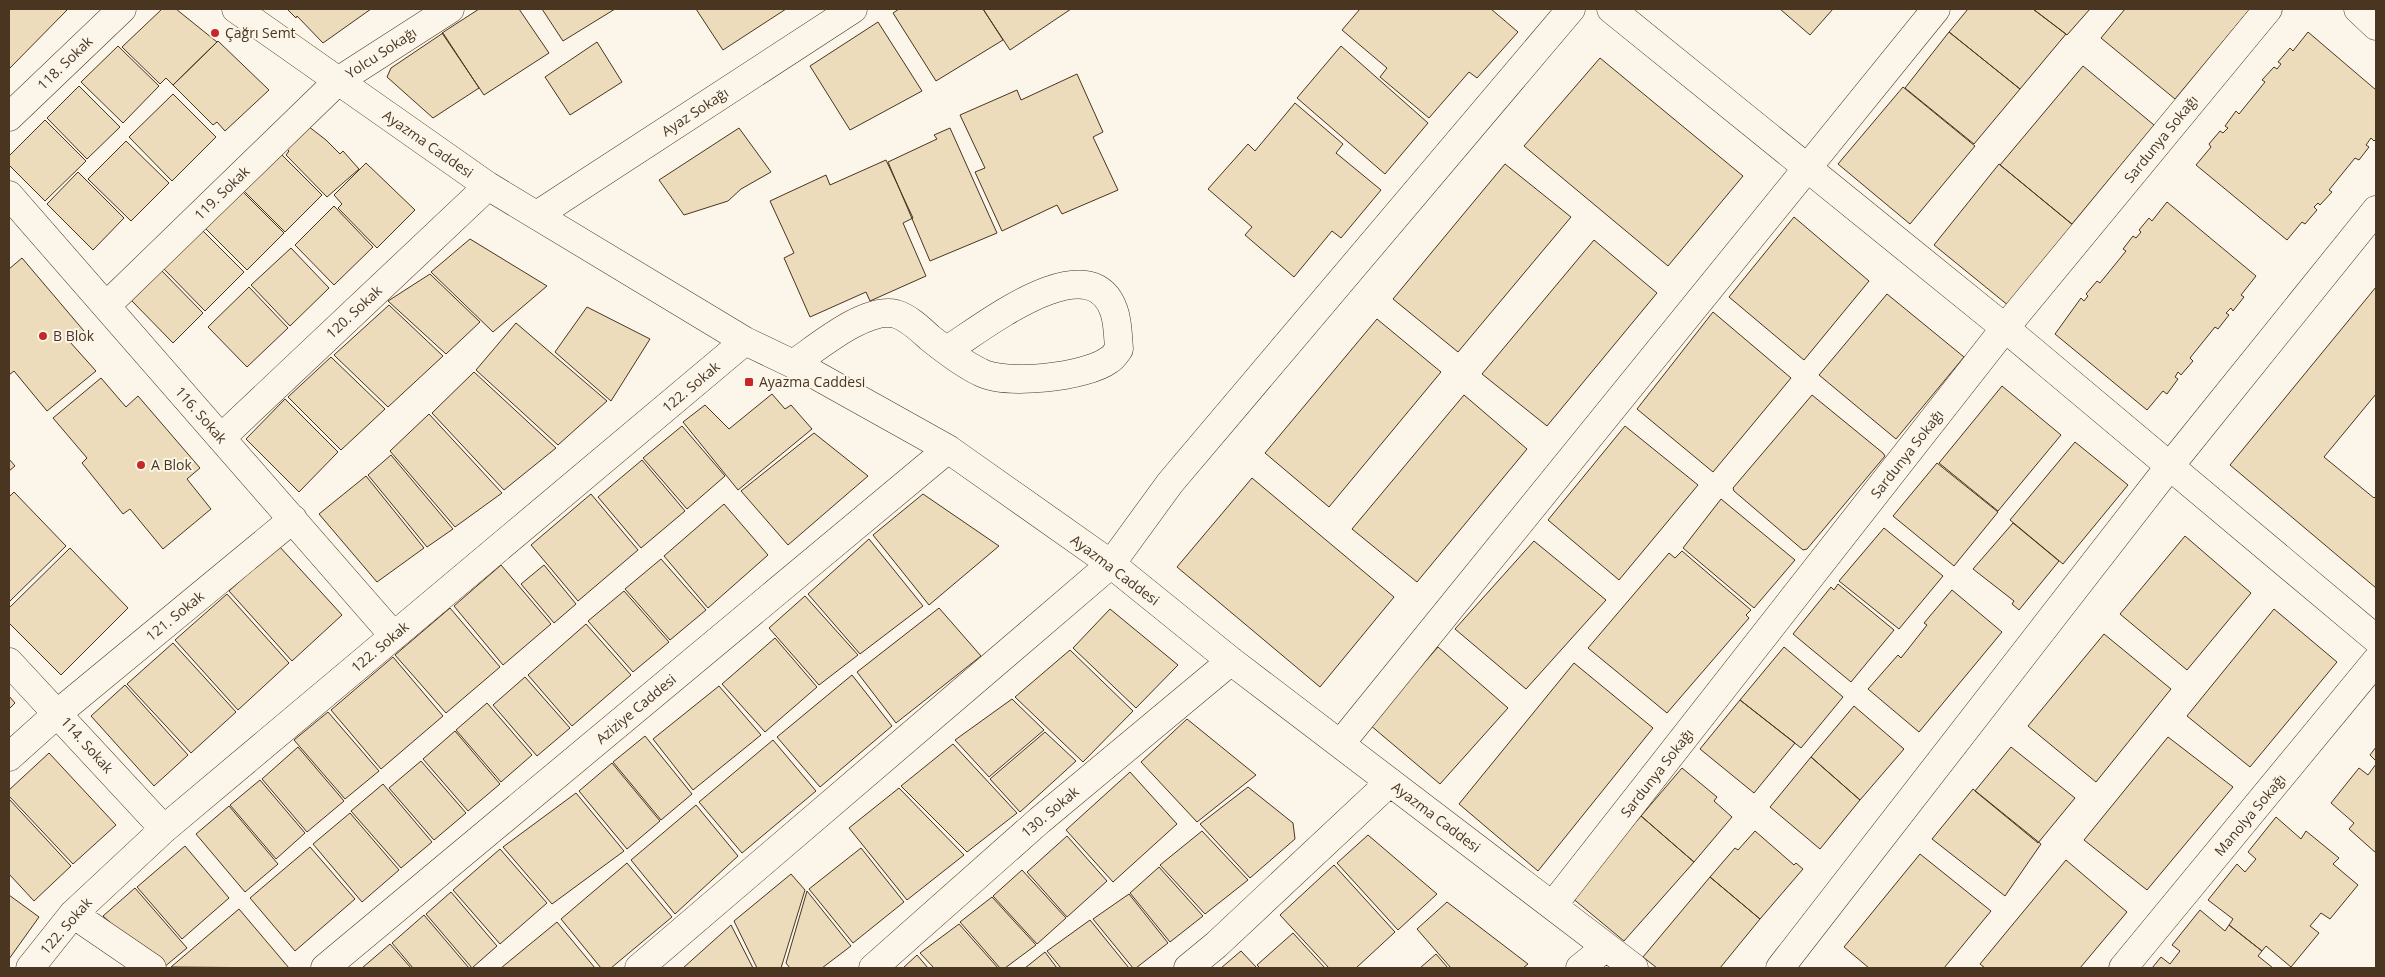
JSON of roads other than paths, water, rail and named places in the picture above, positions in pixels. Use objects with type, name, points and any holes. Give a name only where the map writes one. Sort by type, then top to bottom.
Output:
[{"type":"street","name":"118. Sokak","points":[[9,117],[122,9]]},
{"type":"street","name":"Ayazma Caddesi","points":[[236,9],[488,186],[745,341],[812,373],[948,449],[1111,564],[1231,661],[1634,968]]},
{"type":"street","name":"Yolcu Sokağı","points":[[338,81],[450,9]]},
{"type":"street","name":"Ayaz Sokağı","points":[[537,215],[854,9]]},
{"type":"street","points":[[639,968],[1111,564],[1170,484],[1571,9]]},
{"type":"street","points":[[1611,9],[2005,328],[2168,467],[2376,639]]},
{"type":"street","points":[[1341,743],[1936,9]]},
{"type":"street","name":"Sardunya Sokağı","points":[[1553,905],[2005,328],[2268,9]]},
{"type":"street","points":[[2358,9],[2376,26]]},
{"type":"street","name":"119. Sokak","points":[[106,306],[338,81]]},
{"type":"street","name":"120. Sokak","points":[[220,438],[488,186]]},
{"type":"street","name":"116. Sokak","points":[[9,195],[394,636]]},
{"type":"street","points":[[1780,968],[2168,467],[2376,210]]},
{"type":"street","points":[[793,364],[855,323],[873,315],[896,314],[913,323],[947,350],[981,373],[1039,380],[1086,370],[1109,360],[1120,349],[1114,310],[1103,294],[1088,285],[1072,284],[1045,290],[1029,298],[947,350]]},
{"type":"street","name":"122. Sokak","points":[[30,968],[73,914],[164,829],[745,341]]},
{"type":"street","name":"Aziziye Caddesi","points":[[324,968],[948,449]]},
{"type":"street","name":"121. Sokak","points":[[9,756],[58,713],[292,519]]},
{"type":"street","name":"130. Sokak","points":[[873,968],[1040,820],[1231,661]]},
{"type":"street","name":"Manolya Sokağı","points":[[2123,968],[2376,661]]},
{"type":"street","name":"114. Sokak","points":[[9,662],[164,829]]},
{"type":"street","points":[[1188,968],[1216,946],[1390,782]]},
{"type":"street","points":[[73,914],[152,968]]},
{"type":"street","points":[[1580,968],[1606,947]]},
{"type":"place","name":"Çağrı Semt","points":[[215,33]]},
{"type":"place","name":"B Blok","points":[[43,336]]},
{"type":"place","name":"Ayazma Caddesi","points":[[749,382]]},
{"type":"place","name":"A Blok","points":[[141,465]]}]
